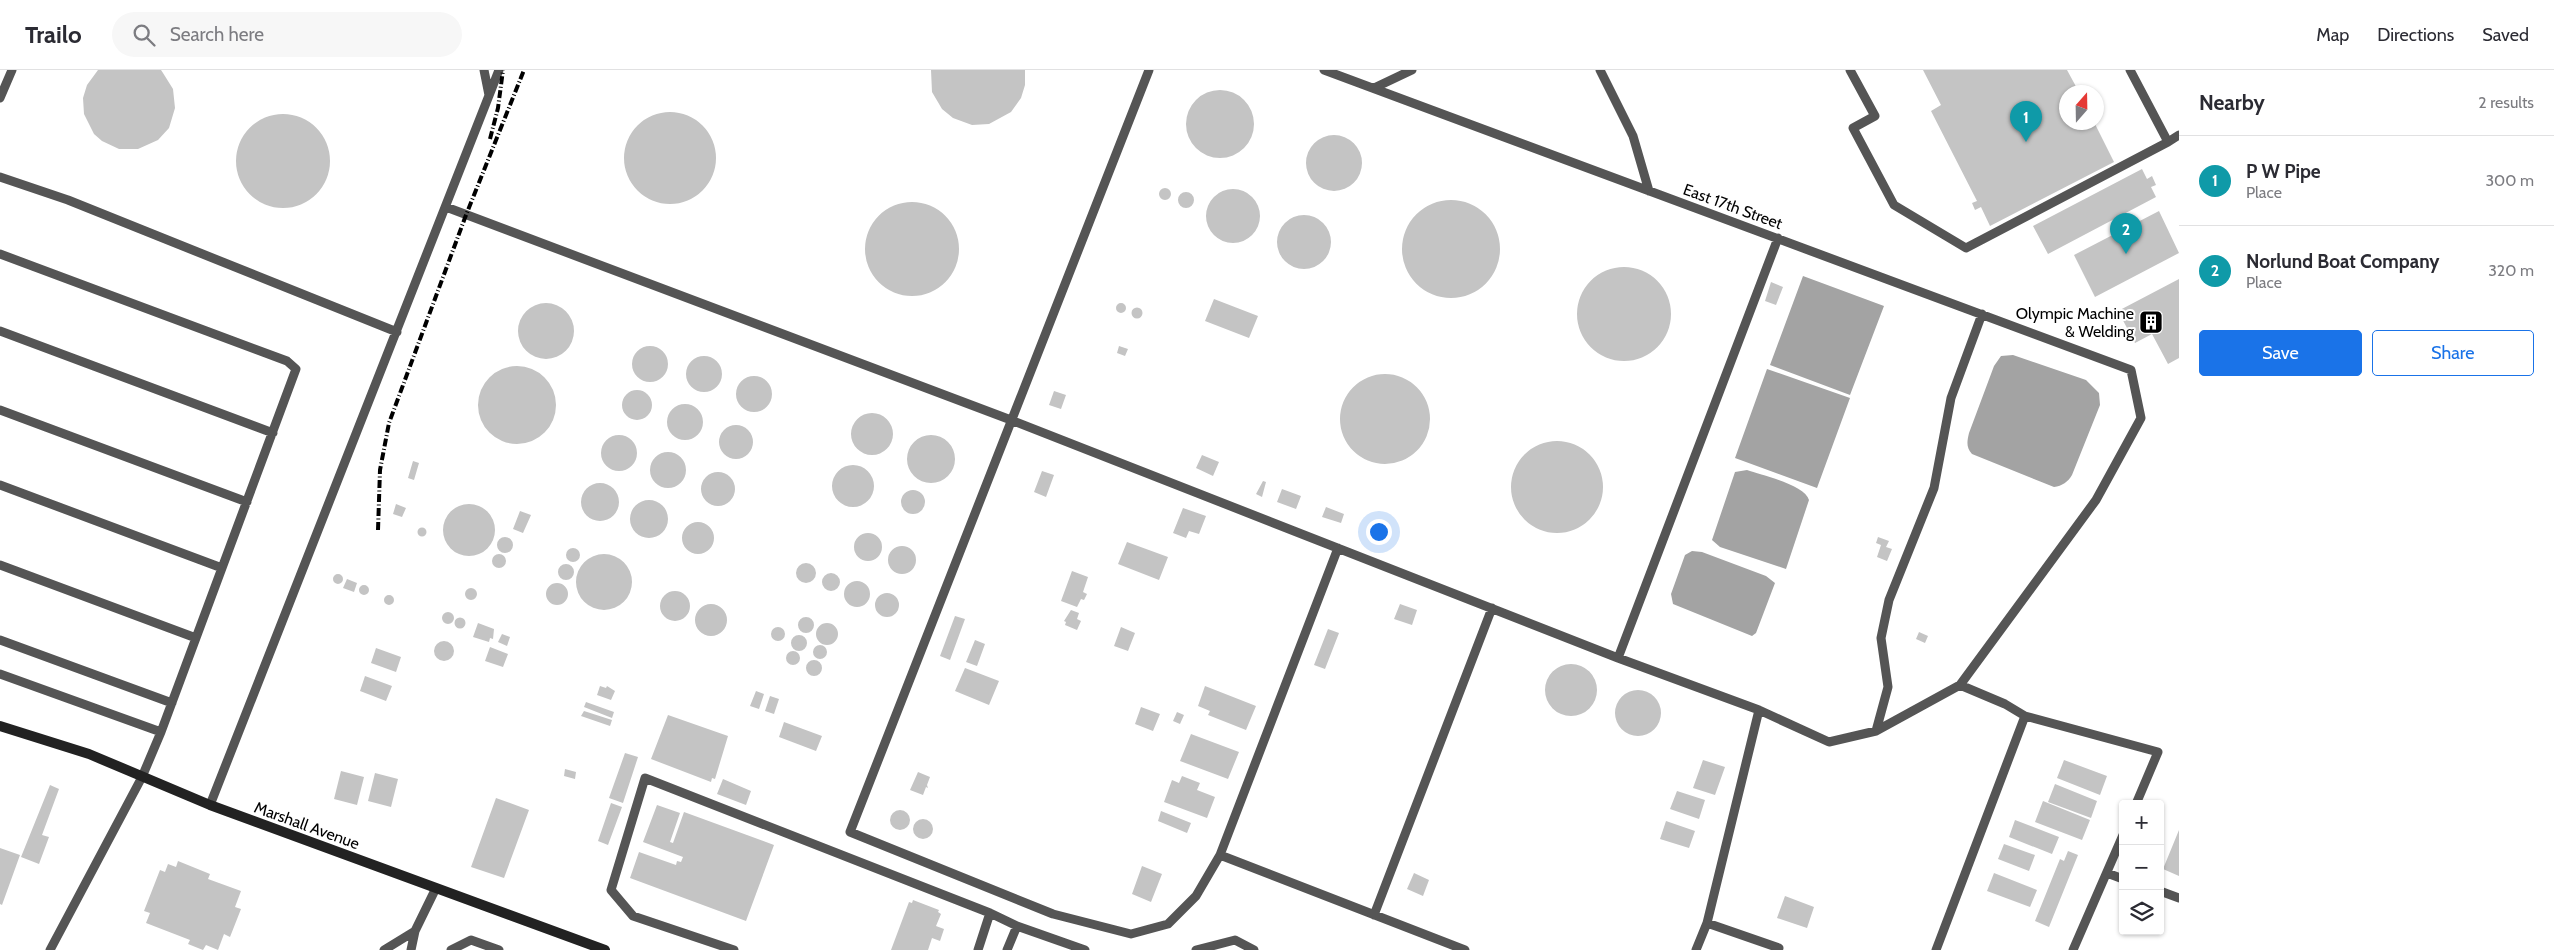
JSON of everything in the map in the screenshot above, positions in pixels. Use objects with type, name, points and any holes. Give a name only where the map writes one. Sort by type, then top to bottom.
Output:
[{"type":"street","name":"Marshall Avenue","points":[[0,726],[89,754],[210,806],[605,950]]},
{"type":"lane","points":[[0,98],[12,70]]},
{"type":"lane","points":[[484,70],[489,96]]},
{"type":"lane","points":[[210,806],[499,70]]},
{"type":"lane","points":[[1149,70],[850,832],[1053,914],[1131,934],[1168,924],[1196,896],[1220,855],[1338,548]]},
{"type":"lane","name":"East 17th Street","points":[[1324,70],[2131,370],[2141,418],[2096,500],[1960,685]]},
{"type":"lane","points":[[1374,88],[1412,70]]},
{"type":"lane","points":[[1600,70],[1633,136],[1649,191]]},
{"type":"lane","points":[[1850,70],[1875,116],[1853,128],[1894,205],[1966,248],[2179,135]]},
{"type":"lane","points":[[2130,70],[2168,142]]},
{"type":"lane","points":[[0,176],[68,200],[397,332]]},
{"type":"lane","points":[[446,207],[1011,420],[1618,658],[1759,710],[1829,742],[1876,731],[1960,685],[2005,704],[2025,716],[2158,752],[2138,800]]},
{"type":"lane","points":[[1618,658],[1778,238]]},
{"type":"lane","points":[[0,254],[293,364],[296,369],[172,703],[142,777],[50,950]]},
{"type":"lane","points":[[1876,731],[1888,687],[1881,638],[1889,600],[1934,488],[1951,398],[1982,314]]},
{"type":"lane","points":[[0,331],[273,433]]},
{"type":"lane","points":[[0,410],[247,502]]},
{"type":"lane","points":[[0,485],[222,568]]},
{"type":"lane","points":[[0,566],[196,638]]},
{"type":"lane","points":[[1374,915],[1492,608]]},
{"type":"lane","points":[[0,640],[172,703]]},
{"type":"lane","points":[[0,674],[161,732]]},
{"type":"lane","points":[[1696,950],[1707,923],[1759,710]]},
{"type":"lane","points":[[1936,950],[2025,716]]},
{"type":"lane","points":[[734,950],[633,916],[611,890],[645,778],[990,913],[1016,926],[1085,950]]},
{"type":"lane","points":[[2074,950],[2119,844]]},
{"type":"lane","points":[[1220,855],[1465,950]]},
{"type":"lane","points":[[2106,873],[2119,877]]},
{"type":"lane","points":[[411,950],[415,931],[436,888]]},
{"type":"lane","points":[[2164,892],[2179,898]]},
{"type":"lane","points":[[978,950],[990,913]]},
{"type":"lane","points":[[1707,923],[1779,948],[1778,950]]},
{"type":"lane","points":[[1007,950],[1016,926]]},
{"type":"lane","points":[[384,950],[415,931]]},
{"type":"lane","points":[[450,950],[471,940],[498,950]]},
{"type":"lane","points":[[1196,950],[1235,940],[1254,950]]},
{"type":"shaded area","points":[[1803,276],[1884,306],[1850,395],[1770,365]]},
{"type":"shaded area","points":[[2013,355],[2086,380],[2099,393],[2100,405],[2072,475],[2067,482],[2060,486],[2054,487],[1972,454],[1968,447],[1969,433],[1994,366],[2001,356]]},
{"type":"shaded area","points":[[1767,369],[1850,398],[1817,488],[1735,458]]},
{"type":"shaded area","points":[[1747,470],[1792,485],[1806,495],[1809,500],[1786,569],[1720,547],[1712,540],[1735,472]]},
{"type":"shaded area","points":[[1692,551],[1702,552],[1766,576],[1775,583],[1756,633],[1752,636],[1673,604],[1671,594],[1685,555]]},
{"type":"building","points":[[98,70],[161,70],[173,89],[175,108],[169,128],[158,140],[138,149],[119,149],[102,141],[94,134],[84,114],[83,98],[87,85]]},
{"type":"building","points":[[931,70],[1025,70],[1025,85],[1021,98],[1011,112],[989,124],[972,125],[953,118],[942,109],[932,92]]},
{"type":"building","points":[[1923,70],[2067,70],[2075,85],[2059,85],[2059,130],[2098,130],[2114,162],[1990,226],[1981,207],[1975,210],[1972,203],[1977,201],[1931,111],[1941,105]]},
{"type":"building","points":[[1220,90],[1233,92],[1244,100],[1252,111],[1254,124],[1252,137],[1244,148],[1233,156],[1220,158],[1207,156],[1196,148],[1188,137],[1186,124],[1188,111],[1196,100],[1207,92]]},
{"type":"building","points":[[670,112],[688,116],[702,126],[712,140],[716,158],[712,176],[702,190],[688,200],[670,204],[652,200],[638,190],[628,176],[624,158],[628,140],[638,126],[652,116]]},
{"type":"building","points":[[283,114],[301,118],[316,128],[326,143],[330,161],[326,179],[316,194],[301,204],[283,208],[265,204],[250,194],[240,179],[236,161],[240,143],[250,128],[265,118]]},
{"type":"building","points":[[1334,135],[1349,140],[1357,148],[1362,163],[1357,178],[1349,186],[1334,191],[1319,186],[1311,178],[1306,163],[1311,148],[1319,140]]},
{"type":"building","points":[[2142,169],[2147,179],[2152,176],[2156,185],[2151,187],[2156,197],[2048,254],[2033,226]]},
{"type":"building","points":[[1163,188],[1167,188],[1171,194],[1167,200],[1163,200],[1159,196],[1159,192]]},
{"type":"building","points":[[1233,189],[1243,191],[1252,197],[1258,206],[1260,216],[1258,226],[1252,235],[1243,241],[1233,243],[1223,241],[1214,235],[1208,226],[1206,216],[1208,206],[1214,197],[1223,191]]},
{"type":"building","points":[[1183,192],[1189,192],[1194,197],[1192,206],[1183,208],[1178,203],[1178,197]]},
{"type":"building","points":[[1451,200],[1461,201],[1478,208],[1492,222],[1499,239],[1499,259],[1492,276],[1478,290],[1461,297],[1451,298],[1441,297],[1424,290],[1410,276],[1403,259],[1402,249],[1403,239],[1410,222],[1424,208],[1441,201]]},
{"type":"building","points":[[912,202],[930,206],[945,216],[955,231],[959,249],[955,267],[945,282],[930,292],[912,296],[894,292],[879,282],[869,267],[865,249],[869,231],[879,216],[894,206]]},
{"type":"building","points":[[2159,211],[2179,253],[2095,297],[2074,255]]},
{"type":"building","points":[[1299,215],[1309,215],[1319,219],[1327,227],[1331,242],[1327,257],[1319,265],[1309,269],[1299,269],[1289,265],[1281,257],[1277,247],[1277,237],[1281,227],[1289,219]]},
{"type":"building","points":[[1624,267],[1642,271],[1657,281],[1667,296],[1671,314],[1667,332],[1657,347],[1642,357],[1624,361],[1606,357],[1591,347],[1581,332],[1577,314],[1581,296],[1591,281],[1606,271]]},
{"type":"building","name":"Olympic Machine & Welding","points":[[2179,279],[2179,358],[2168,364],[2152,334],[2135,343],[2118,311]]},
{"type":"building","points":[[1771,282],[1783,287],[1776,305],[1765,301]]},
{"type":"building","points":[[1214,299],[1258,316],[1249,338],[1205,321]]},
{"type":"building","points":[[546,303],[557,305],[566,311],[572,320],[574,331],[572,342],[566,351],[557,357],[546,359],[535,357],[526,351],[520,342],[518,331],[520,320],[526,311],[535,305]]},
{"type":"building","points":[[1119,303],[1123,303],[1126,308],[1125,312],[1119,313],[1116,310],[1116,306]]},
{"type":"building","points":[[1135,308],[1139,308],[1142,313],[1141,317],[1135,318],[1132,315],[1132,311]]},
{"type":"building","points":[[650,346],[657,347],[663,351],[667,357],[667,371],[663,377],[657,381],[650,382],[643,381],[637,377],[633,371],[632,364],[633,357],[637,351],[643,347]]},
{"type":"building","points":[[1119,346],[1128,349],[1125,356],[1117,353]]},
{"type":"building","points":[[704,356],[716,362],[722,374],[716,386],[704,392],[692,386],[686,374],[692,362]]},
{"type":"building","points":[[517,366],[532,369],[549,383],[553,390],[556,405],[553,420],[539,437],[532,441],[517,444],[502,441],[485,427],[481,420],[478,405],[481,390],[495,373],[502,369]]},
{"type":"building","points":[[1385,374],[1394,375],[1410,382],[1422,394],[1429,410],[1429,428],[1422,444],[1410,456],[1394,463],[1385,464],[1376,463],[1360,456],[1348,444],[1341,428],[1340,419],[1341,410],[1348,394],[1360,382],[1376,375]]},
{"type":"building","points":[[754,376],[767,381],[772,394],[767,407],[754,412],[741,407],[736,394],[741,381]]},
{"type":"building","points":[[637,390],[643,391],[651,399],[651,411],[643,419],[637,420],[631,419],[623,411],[622,405],[623,399],[631,391]]},
{"type":"building","points":[[1054,391],[1066,395],[1061,409],[1049,405]]},
{"type":"building","points":[[685,404],[697,410],[703,422],[697,434],[685,440],[673,434],[667,422],[673,410]]},
{"type":"building","points":[[876,413],[884,416],[890,422],[893,434],[890,446],[884,452],[868,455],[860,452],[854,446],[851,430],[854,422],[860,416]]},
{"type":"building","points":[[736,425],[743,426],[748,430],[752,435],[752,449],[748,454],[743,458],[736,459],[729,458],[724,454],[720,449],[719,442],[720,435],[724,430],[729,426]]},
{"type":"building","points":[[619,435],[626,436],[632,440],[636,446],[636,460],[632,466],[626,470],[619,471],[612,470],[606,466],[602,460],[601,453],[602,446],[606,440],[612,436]]},
{"type":"building","points":[[926,435],[936,435],[945,439],[951,445],[954,450],[954,468],[945,479],[936,483],[926,483],[917,479],[911,473],[907,464],[907,454],[911,445],[917,439]]},
{"type":"building","points":[[1548,441],[1566,441],[1583,448],[1596,461],[1603,478],[1603,496],[1596,513],[1583,526],[1566,533],[1548,533],[1531,526],[1518,513],[1511,496],[1511,478],[1518,461],[1531,448]]},
{"type":"building","points":[[668,452],[680,458],[686,470],[680,482],[668,488],[656,482],[650,470],[656,458]]},
{"type":"building","points":[[1202,455],[1219,462],[1213,476],[1196,468]]},
{"type":"building","points":[[413,461],[419,463],[414,480],[408,478]]},
{"type":"building","points":[[857,465],[865,468],[871,474],[874,486],[871,498],[865,504],[849,507],[841,504],[835,498],[832,482],[835,474],[841,468]]},
{"type":"building","points":[[1042,471],[1054,475],[1046,497],[1034,492]]},
{"type":"building","points":[[718,472],[725,473],[730,477],[734,482],[734,496],[730,501],[725,505],[718,506],[711,505],[706,501],[702,496],[701,489],[702,482],[706,477],[711,473]]},
{"type":"building","points":[[1263,481],[1266,482],[1262,497],[1256,494]]},
{"type":"building","points":[[600,483],[613,489],[619,502],[613,515],[600,521],[587,515],[581,502],[587,489]]},
{"type":"building","points":[[1282,489],[1301,496],[1296,509],[1277,502]]},
{"type":"building","points":[[913,490],[922,493],[925,502],[922,511],[913,514],[904,511],[901,502],[904,493]]},
{"type":"building","points":[[649,500],[662,506],[668,519],[662,532],[649,538],[636,532],[630,519],[636,506]]},
{"type":"building","points":[[396,504],[406,508],[402,517],[393,514]]},
{"type":"building","points":[[464,504],[474,504],[488,511],[495,525],[495,535],[488,549],[474,556],[464,556],[454,552],[447,545],[443,535],[443,525],[447,515],[454,508]]},
{"type":"building","points":[[1326,507],[1344,514],[1341,523],[1322,517]]},
{"type":"building","points":[[1183,508],[1206,516],[1199,534],[1189,531],[1186,538],[1173,533]]},
{"type":"building","points":[[520,511],[531,515],[523,533],[513,529]]},
{"type":"building","points":[[698,522],[704,523],[709,527],[713,532],[713,544],[709,549],[704,553],[698,554],[692,553],[687,549],[683,544],[682,538],[683,532],[687,527],[692,523]]},
{"type":"building","points":[[422,527],[427,532],[422,537],[417,532]]},
{"type":"building","points":[[868,533],[878,537],[882,547],[878,557],[868,561],[858,557],[854,547],[858,537]]},
{"type":"building","points":[[505,537],[511,539],[513,545],[511,551],[505,553],[499,551],[497,545],[499,539]]},
{"type":"building","points":[[1878,537],[1889,541],[1886,547],[1892,549],[1887,561],[1877,557],[1881,545],[1876,543]]},
{"type":"building","points":[[1127,542],[1168,557],[1159,580],[1118,564]]},
{"type":"building","points":[[902,546],[912,550],[916,560],[912,570],[902,574],[892,570],[888,560],[892,550]]},
{"type":"building","points":[[570,548],[576,548],[580,555],[576,562],[570,562],[566,558],[566,552]]},
{"type":"building","points":[[499,554],[504,556],[506,561],[504,566],[499,568],[494,566],[492,561],[494,556]]},
{"type":"building","points":[[604,554],[615,556],[624,562],[630,571],[632,582],[630,593],[624,602],[615,608],[604,610],[593,608],[584,602],[578,593],[576,582],[578,571],[584,562],[593,556]]},
{"type":"building","points":[[806,563],[813,566],[816,573],[813,580],[806,583],[799,580],[796,573],[799,566]]},
{"type":"building","points":[[566,564],[572,566],[574,572],[572,578],[566,580],[560,578],[558,572],[560,566]]},
{"type":"building","points":[[1072,571],[1088,577],[1083,592],[1087,594],[1084,600],[1081,599],[1077,607],[1061,601]]},
{"type":"building","points":[[827,573],[835,573],[840,578],[838,589],[827,591],[822,586],[822,578]]},
{"type":"building","points":[[336,574],[340,574],[343,579],[342,583],[336,584],[333,581],[333,577]]},
{"type":"building","points":[[347,579],[357,583],[354,592],[343,588]]},
{"type":"building","points":[[857,581],[866,585],[870,594],[866,603],[857,607],[848,603],[844,594],[848,585]]},
{"type":"building","points":[[557,583],[565,586],[568,594],[565,602],[557,605],[549,602],[546,594],[549,586]]},
{"type":"building","points":[[362,585],[366,585],[369,590],[368,594],[362,595],[359,592],[359,588]]},
{"type":"building","points":[[469,588],[473,588],[477,594],[473,600],[469,600],[465,596],[465,592]]},
{"type":"building","points":[[675,591],[686,595],[690,606],[686,617],[675,621],[664,617],[660,606],[664,595]]},
{"type":"building","points":[[887,593],[896,596],[899,605],[896,614],[887,617],[878,614],[875,605],[878,596]]},
{"type":"building","points":[[387,595],[391,595],[394,600],[393,604],[387,605],[384,602],[384,598]]},
{"type":"building","points":[[711,604],[722,609],[727,620],[722,631],[711,636],[700,631],[695,620],[700,609]]},
{"type":"building","points":[[1400,604],[1417,610],[1412,625],[1394,619]]},
{"type":"building","points":[[1071,610],[1079,613],[1077,619],[1081,621],[1077,630],[1065,625],[1066,622],[1064,621]]},
{"type":"building","points":[[446,612],[450,612],[454,618],[450,624],[446,624],[442,620],[442,616]]},
{"type":"building","points":[[955,616],[965,619],[950,660],[940,656]]},
{"type":"building","points":[[806,617],[814,625],[806,633],[798,625]]},
{"type":"building","points":[[458,618],[462,618],[465,623],[464,627],[458,628],[455,625],[455,621]]},
{"type":"building","points":[[478,623],[494,629],[493,639],[490,638],[489,642],[473,637]]},
{"type":"building","points":[[827,623],[835,626],[838,634],[835,642],[827,645],[819,642],[816,634],[819,626]]},
{"type":"building","points":[[775,627],[781,627],[785,634],[781,641],[775,641],[771,637],[771,631]]},
{"type":"building","points":[[1121,627],[1135,633],[1128,651],[1114,646]]},
{"type":"building","points":[[1328,629],[1339,633],[1325,669],[1314,665]]},
{"type":"building","points":[[1919,632],[1928,636],[1925,643],[1916,639]]},
{"type":"building","points":[[502,634],[510,637],[507,646],[498,642]]},
{"type":"building","points":[[799,635],[807,643],[799,651],[791,643]]},
{"type":"building","points":[[975,640],[985,644],[977,666],[966,662]]},
{"type":"building","points":[[444,641],[451,644],[454,651],[451,658],[444,661],[437,658],[434,651],[437,644]]},
{"type":"building","points":[[817,645],[823,645],[827,652],[823,659],[817,659],[813,655],[813,649]]},
{"type":"building","points":[[490,647],[508,654],[503,667],[485,661]]},
{"type":"building","points":[[376,648],[401,657],[396,672],[371,663]]},
{"type":"building","points":[[790,651],[796,651],[800,658],[796,665],[790,665],[786,661],[786,655]]},
{"type":"building","points":[[814,660],[822,668],[814,676],[806,668]]},
{"type":"building","points":[[1571,664],[1585,668],[1593,676],[1597,690],[1593,704],[1585,712],[1571,716],[1557,712],[1549,704],[1545,690],[1549,676],[1557,668]]},
{"type":"building","points":[[965,668],[999,681],[989,705],[955,691]]},
{"type":"building","points":[[365,676],[392,686],[386,701],[360,691]]},
{"type":"building","points":[[600,686],[606,688],[607,686],[615,691],[611,700],[597,695]]},
{"type":"building","points":[[1205,686],[1256,706],[1246,730],[1208,715],[1210,711],[1198,706]]},
{"type":"building","points":[[1643,690],[1655,696],[1660,704],[1660,722],[1655,730],[1647,735],[1633,736],[1621,730],[1616,722],[1615,708],[1621,696],[1629,691]]},
{"type":"building","points":[[756,691],[764,694],[759,709],[750,706]]},
{"type":"building","points":[[770,696],[779,699],[774,714],[765,711]]},
{"type":"building","points":[[586,702],[614,712],[612,718],[584,707]]},
{"type":"building","points":[[1141,707],[1160,714],[1153,731],[1135,724]]},
{"type":"building","points":[[584,711],[612,720],[610,726],[581,716]]},
{"type":"building","points":[[1177,712],[1184,715],[1180,724],[1173,721]]},
{"type":"building","points":[[668,715],[728,736],[715,779],[712,778],[711,782],[651,759]]},
{"type":"building","points":[[784,722],[822,736],[816,751],[779,737]]},
{"type":"building","points":[[1191,734],[1239,752],[1228,779],[1180,761]]},
{"type":"building","points":[[625,753],[638,757],[623,803],[609,798]]},
{"type":"building","points":[[1703,760],[1725,767],[1715,795],[1693,788]]},
{"type":"building","points":[[2064,760],[2107,776],[2100,795],[2057,778]]},
{"type":"building","points":[[565,769],[576,772],[575,779],[564,776]]},
{"type":"building","points":[[341,771],[364,777],[357,805],[334,799]]},
{"type":"building","points":[[918,772],[930,777],[927,785],[928,788],[926,787],[923,795],[910,790]]},
{"type":"building","points":[[375,773],[398,779],[391,807],[368,801]]},
{"type":"building","points":[[1182,776],[1200,783],[1197,790],[1215,797],[1207,818],[1164,802],[1172,780],[1179,783]]},
{"type":"building","points":[[723,779],[751,791],[746,805],[717,794]]},
{"type":"building","points":[[2055,784],[2097,801],[2091,818],[2048,802]]},
{"type":"building","points":[[50,785],[59,789],[42,835],[49,837],[39,864],[21,857]]},
{"type":"building","points":[[1677,791],[1705,800],[1699,819],[1670,809]]},
{"type":"building","points":[[496,798],[529,810],[504,878],[471,867]]},
{"type":"building","points":[[2043,801],[2090,820],[2082,840],[2035,822]]},
{"type":"building","points":[[611,803],[622,807],[608,845],[598,841]]},
{"type":"building","points":[[657,805],[680,813],[670,842],[673,843],[684,812],[774,845],[746,921],[630,878],[639,852],[676,865],[677,861],[681,862],[683,857],[643,842]]},
{"type":"building","points":[[900,810],[907,813],[910,820],[907,827],[900,830],[893,827],[890,820],[893,813]]},
{"type":"building","points":[[1161,811],[1191,823],[1187,833],[1158,821]]},
{"type":"building","points":[[923,819],[930,822],[933,829],[930,836],[923,839],[916,836],[913,829],[916,822]]},
{"type":"building","points":[[2015,820],[2059,837],[2052,854],[2009,837]]},
{"type":"building","points":[[1666,821],[1695,831],[1689,848],[1660,839]]},
{"type":"building","points":[[2179,830],[2179,876],[2164,869]]},
{"type":"building","points":[[2004,844],[2035,855],[2029,871],[1998,859]]},
{"type":"building","points":[[0,848],[20,855],[2,905],[0,904]]},
{"type":"building","points":[[2068,851],[2078,855],[2049,927],[2035,921],[2060,859],[2064,861]]},
{"type":"building","points":[[178,861],[210,874],[208,879],[241,891],[235,907],[241,909],[230,937],[224,934],[218,950],[206,945],[203,950],[188,944],[190,940],[146,923],[150,913],[144,911],[160,870],[165,872],[168,864],[176,867]]},
{"type":"building","points":[[1142,866],[1162,874],[1151,902],[1132,894]]},
{"type":"building","points":[[1414,873],[1429,880],[1423,896],[1407,889]]},
{"type":"building","points":[[1994,873],[2037,890],[2030,907],[1987,891]]},
{"type":"building","points":[[1785,896],[1814,907],[1807,928],[1777,918]]},
{"type":"building","points":[[913,900],[939,910],[938,912],[941,914],[936,926],[944,929],[940,941],[932,938],[928,950],[891,950],[909,902],[912,903]]},
{"type":"railway","points":[[490,139],[498,108],[503,70]]},
{"type":"railway","points":[[378,530],[380,470],[389,423],[466,215],[524,70]]},
{"type":"place","name":"P W Pipe","points":[[2026,142]]},
{"type":"place","name":"Norlund Boat Company","points":[[2126,254]]},
{"type":"place","name":"Olympic Machine & Welding","points":[[2151,322]]}]
